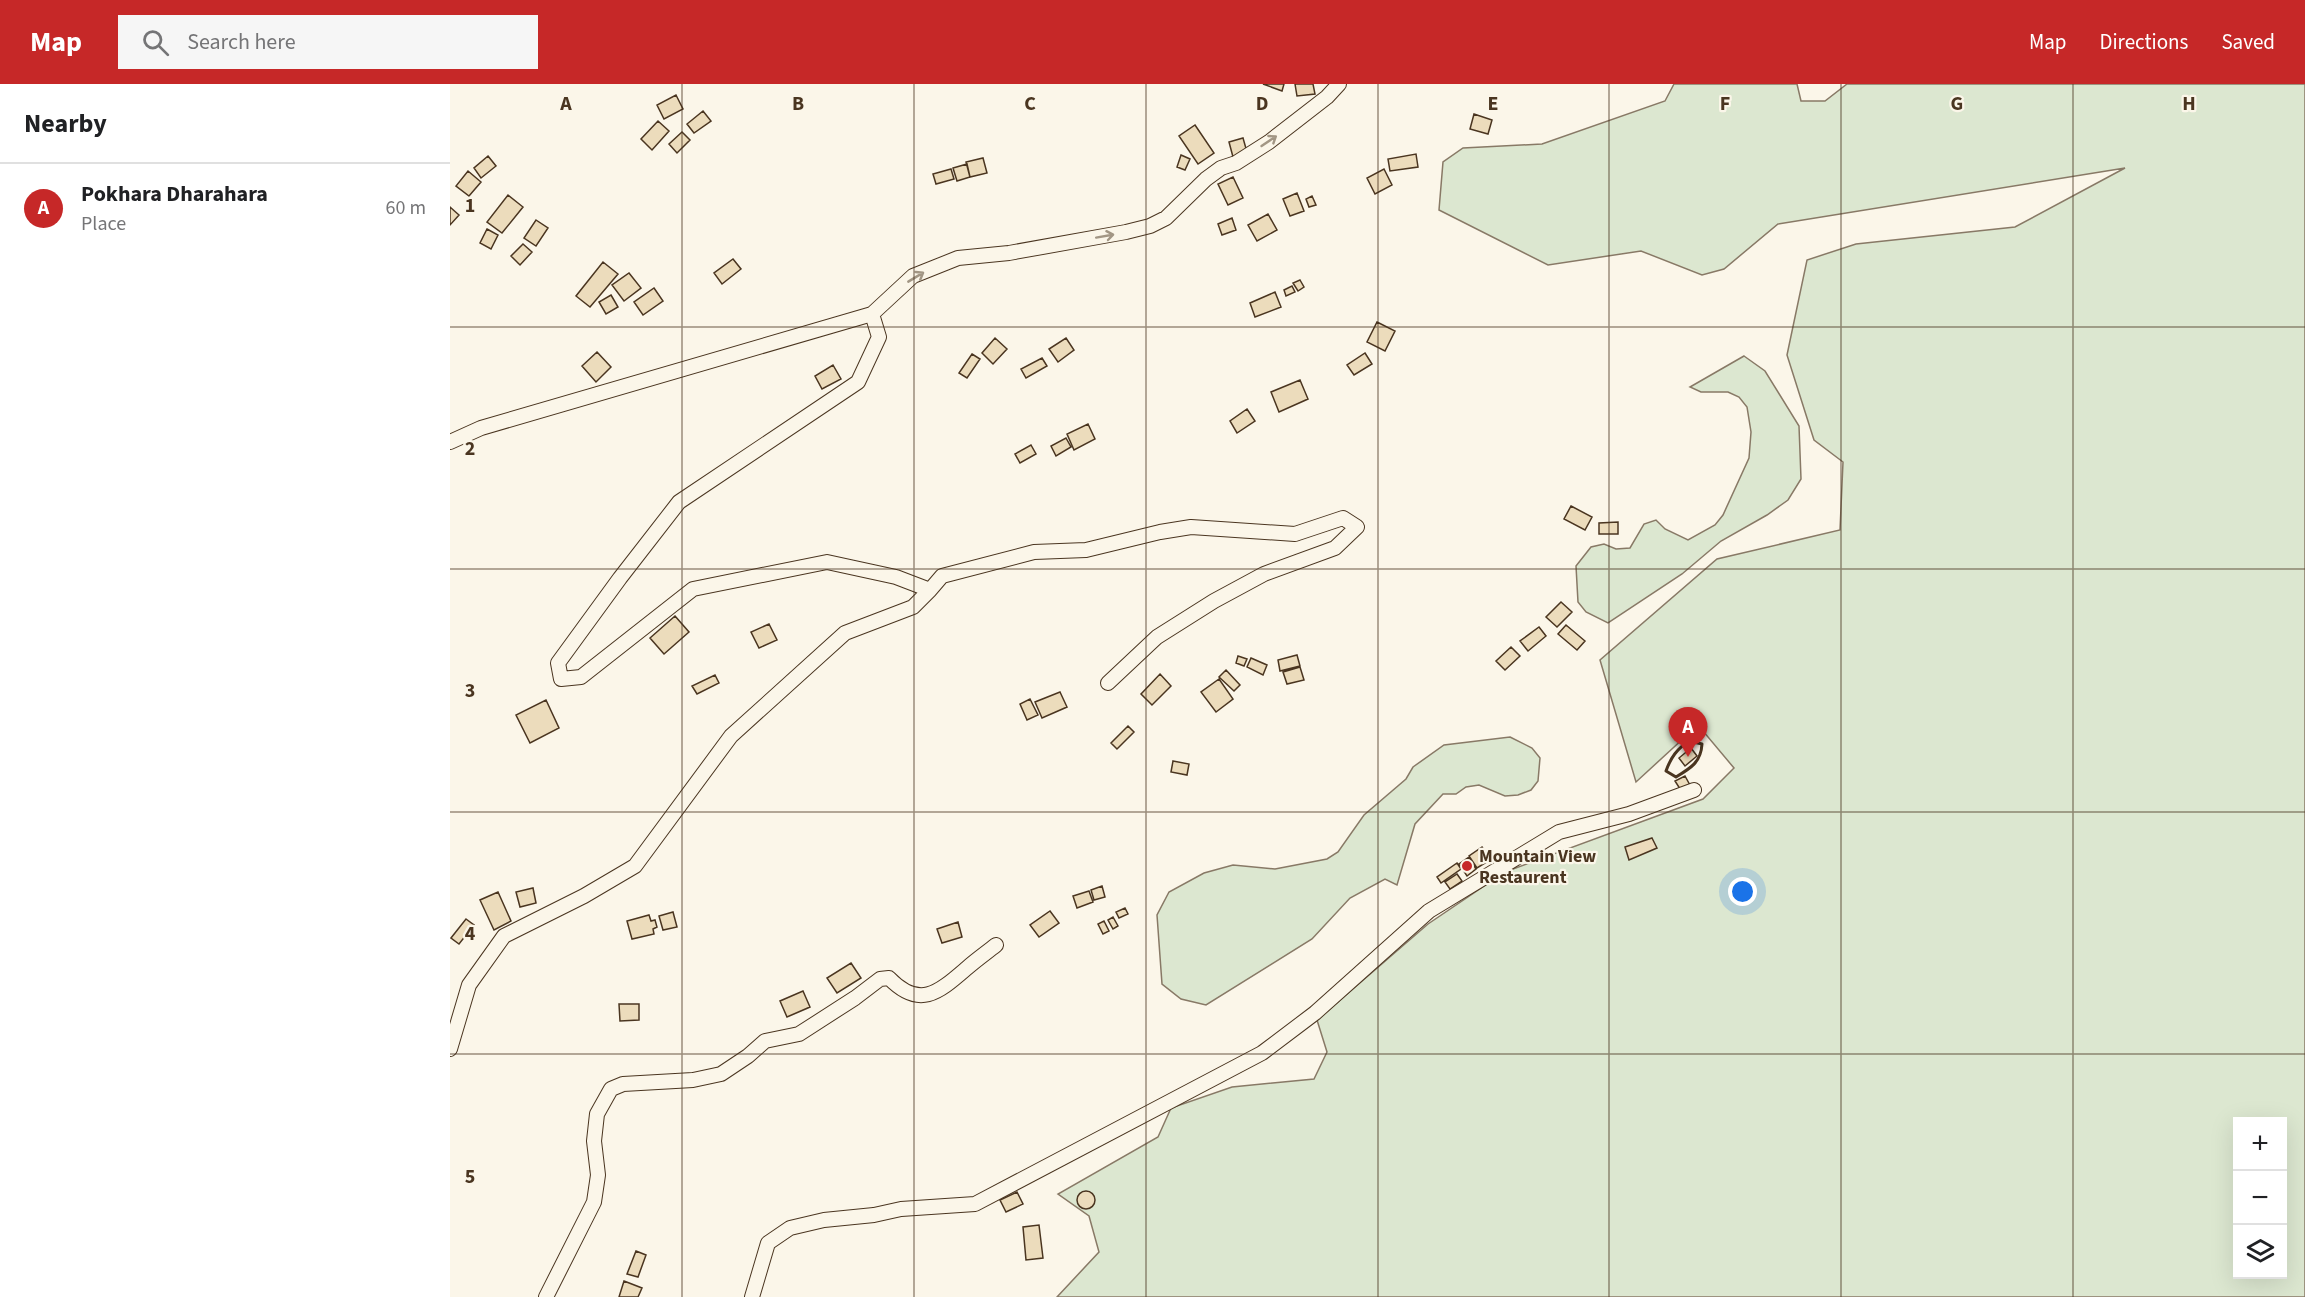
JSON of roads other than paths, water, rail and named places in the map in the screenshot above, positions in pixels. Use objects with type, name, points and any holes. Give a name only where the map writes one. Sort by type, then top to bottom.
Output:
[{"type":"street","points":[[450,442],[481,428],[872,315],[913,276],[958,258],[1009,253],[1150,226],[1166,218],[1221,168],[1236,163],[1269,142],[1327,97],[1339,84]]},
{"type":"street","points":[[872,315],[879,337],[858,382],[679,502],[558,663],[561,679],[581,677],[693,589],[827,562],[896,577],[930,590]]},
{"type":"street","points":[[450,1049],[469,985],[504,936],[584,896],[635,866],[731,736],[845,633],[913,607],[942,576],[1034,552],[1086,550],[1181,528],[1295,534],[1343,518],[1357,527],[1335,548],[1264,574],[1214,601],[1157,637],[1108,683]]},
{"type":"street","points":[[752,1297],[768,1243],[790,1228],[824,1220],[874,1215],[901,1209],[975,1204],[1262,1053],[1315,1013],[1429,911],[1559,832],[1629,814],[1694,790]]},
{"type":"street","points":[[546,1297],[594,1202],[598,1175],[594,1141],[597,1114],[611,1089],[623,1084],[693,1080],[721,1074],[748,1056],[765,1041],[799,1034],[880,979],[889,978],[906,993],[916,996],[932,994],[951,984],[996,945]]},
{"type":"place","name":"Pokhara Dharahara","points":[[1688,757]]},
{"type":"place","name":"Mountain View Restaurent","points":[[1467,866]]}]
